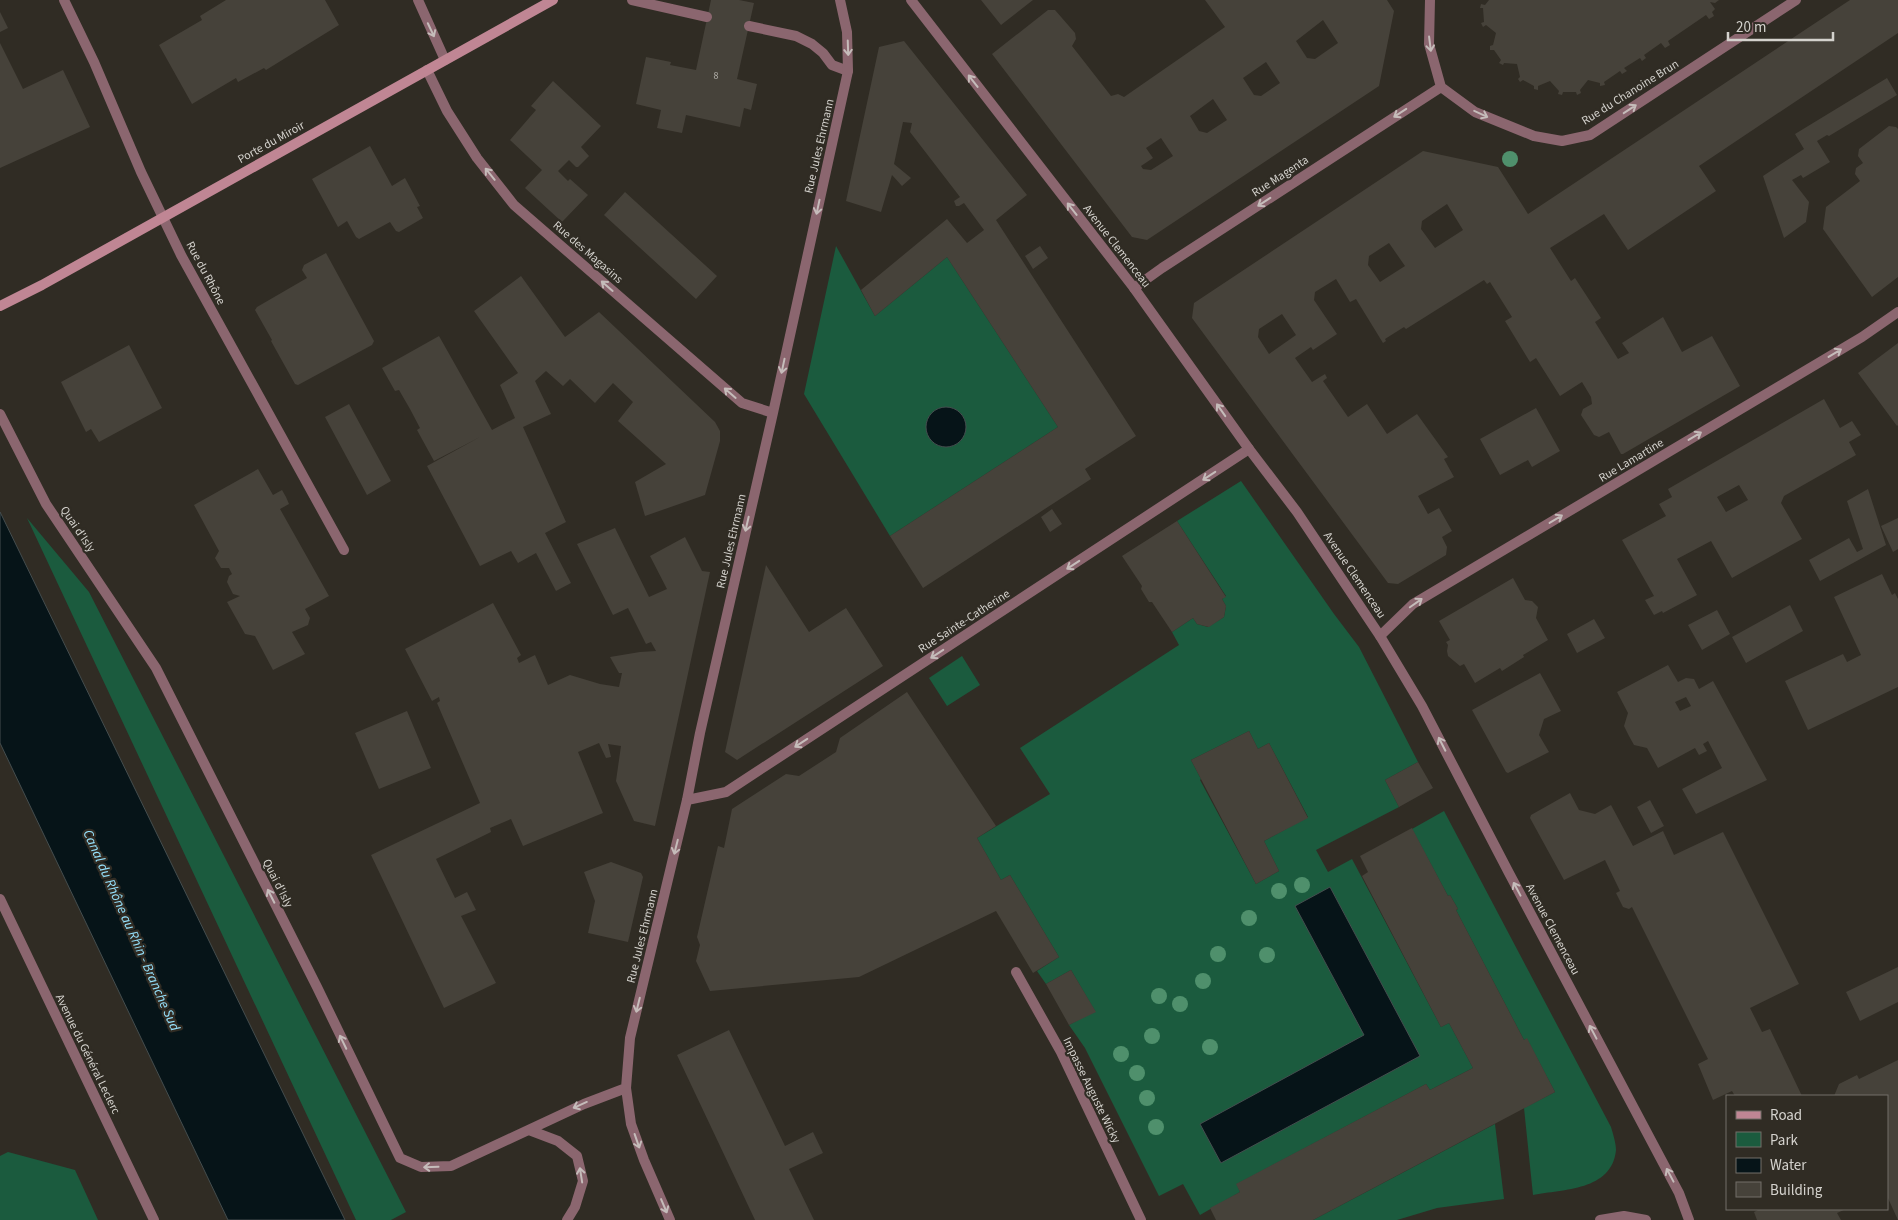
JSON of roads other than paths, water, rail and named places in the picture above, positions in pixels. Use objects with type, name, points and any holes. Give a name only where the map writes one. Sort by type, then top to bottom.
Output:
[{"type":"main road","name":"Porte du Miroir","points":[[5,304],[553,0]]},
{"type":"street","name":"Rue du Rhône","points":[[64,0],[94,62],[141,172],[181,255],[344,550]]},
{"type":"street","points":[[418,0],[445,60]]},
{"type":"street","points":[[632,0],[707,18]]},
{"type":"street","name":"Rue Jules Ehrmann","points":[[670,1220],[644,1160],[631,1124],[626,1088],[630,1038],[687,800],[700,733],[848,71],[847,32],[840,0]]},
{"type":"street","name":"Avenue Clemenceau","points":[[910,0],[1134,288],[1249,450],[1297,512],[1380,636],[1422,706],[1679,1193],[1689,1220]]},
{"type":"street","points":[[1430,0],[1429,44],[1441,86]]},
{"type":"street","name":"Rue du Chanoine Brun","points":[[1441,86],[1476,112],[1534,136],[1562,141],[1590,135],[1796,0]]},
{"type":"street","points":[[749,26],[796,36],[812,44],[823,53],[832,65],[848,71]]},
{"type":"street","name":"Rue des Magasins","points":[[427,70],[447,111],[477,158],[514,204],[742,403],[773,413]]},
{"type":"street","name":"Rue Magenta","points":[[1134,288],[1170,262],[1441,86]]},
{"type":"street","name":"Rue Lamartine","points":[[1380,636],[1413,604],[1862,337],[1898,312]]},
{"type":"street","name":"Quai d'Isly","points":[[0,414],[46,504],[156,668],[317,987],[400,1158],[421,1167],[451,1166],[584,1104],[626,1088]]},
{"type":"street","name":"Rue Sainte-Catherine","points":[[687,800],[726,792],[1249,450]]},
{"type":"street","name":"Avenue du Général Leclerc","points":[[0,899],[154,1220]]},
{"type":"street","name":"Impasse Auguste Wicky","points":[[1016,972],[1061,1052],[1141,1220]]},
{"type":"street","points":[[529,1130],[558,1141],[577,1156],[582,1181],[575,1207],[567,1220]]},
{"type":"street","points":[[1600,1220],[1624,1216],[1646,1220]]},
{"type":"water","points":[[946,407],[960,413],[966,427],[960,441],[946,447],[932,441],[926,427],[932,413]]},
{"type":"water","name":"Canal du Rhône au Rhin - Branche Sud","points":[[0,512],[345,1220],[228,1220],[0,743]]},
{"type":"water","points":[[1330,887],[1420,1056],[1221,1163],[1200,1124],[1364,1035],[1295,906]]}]
